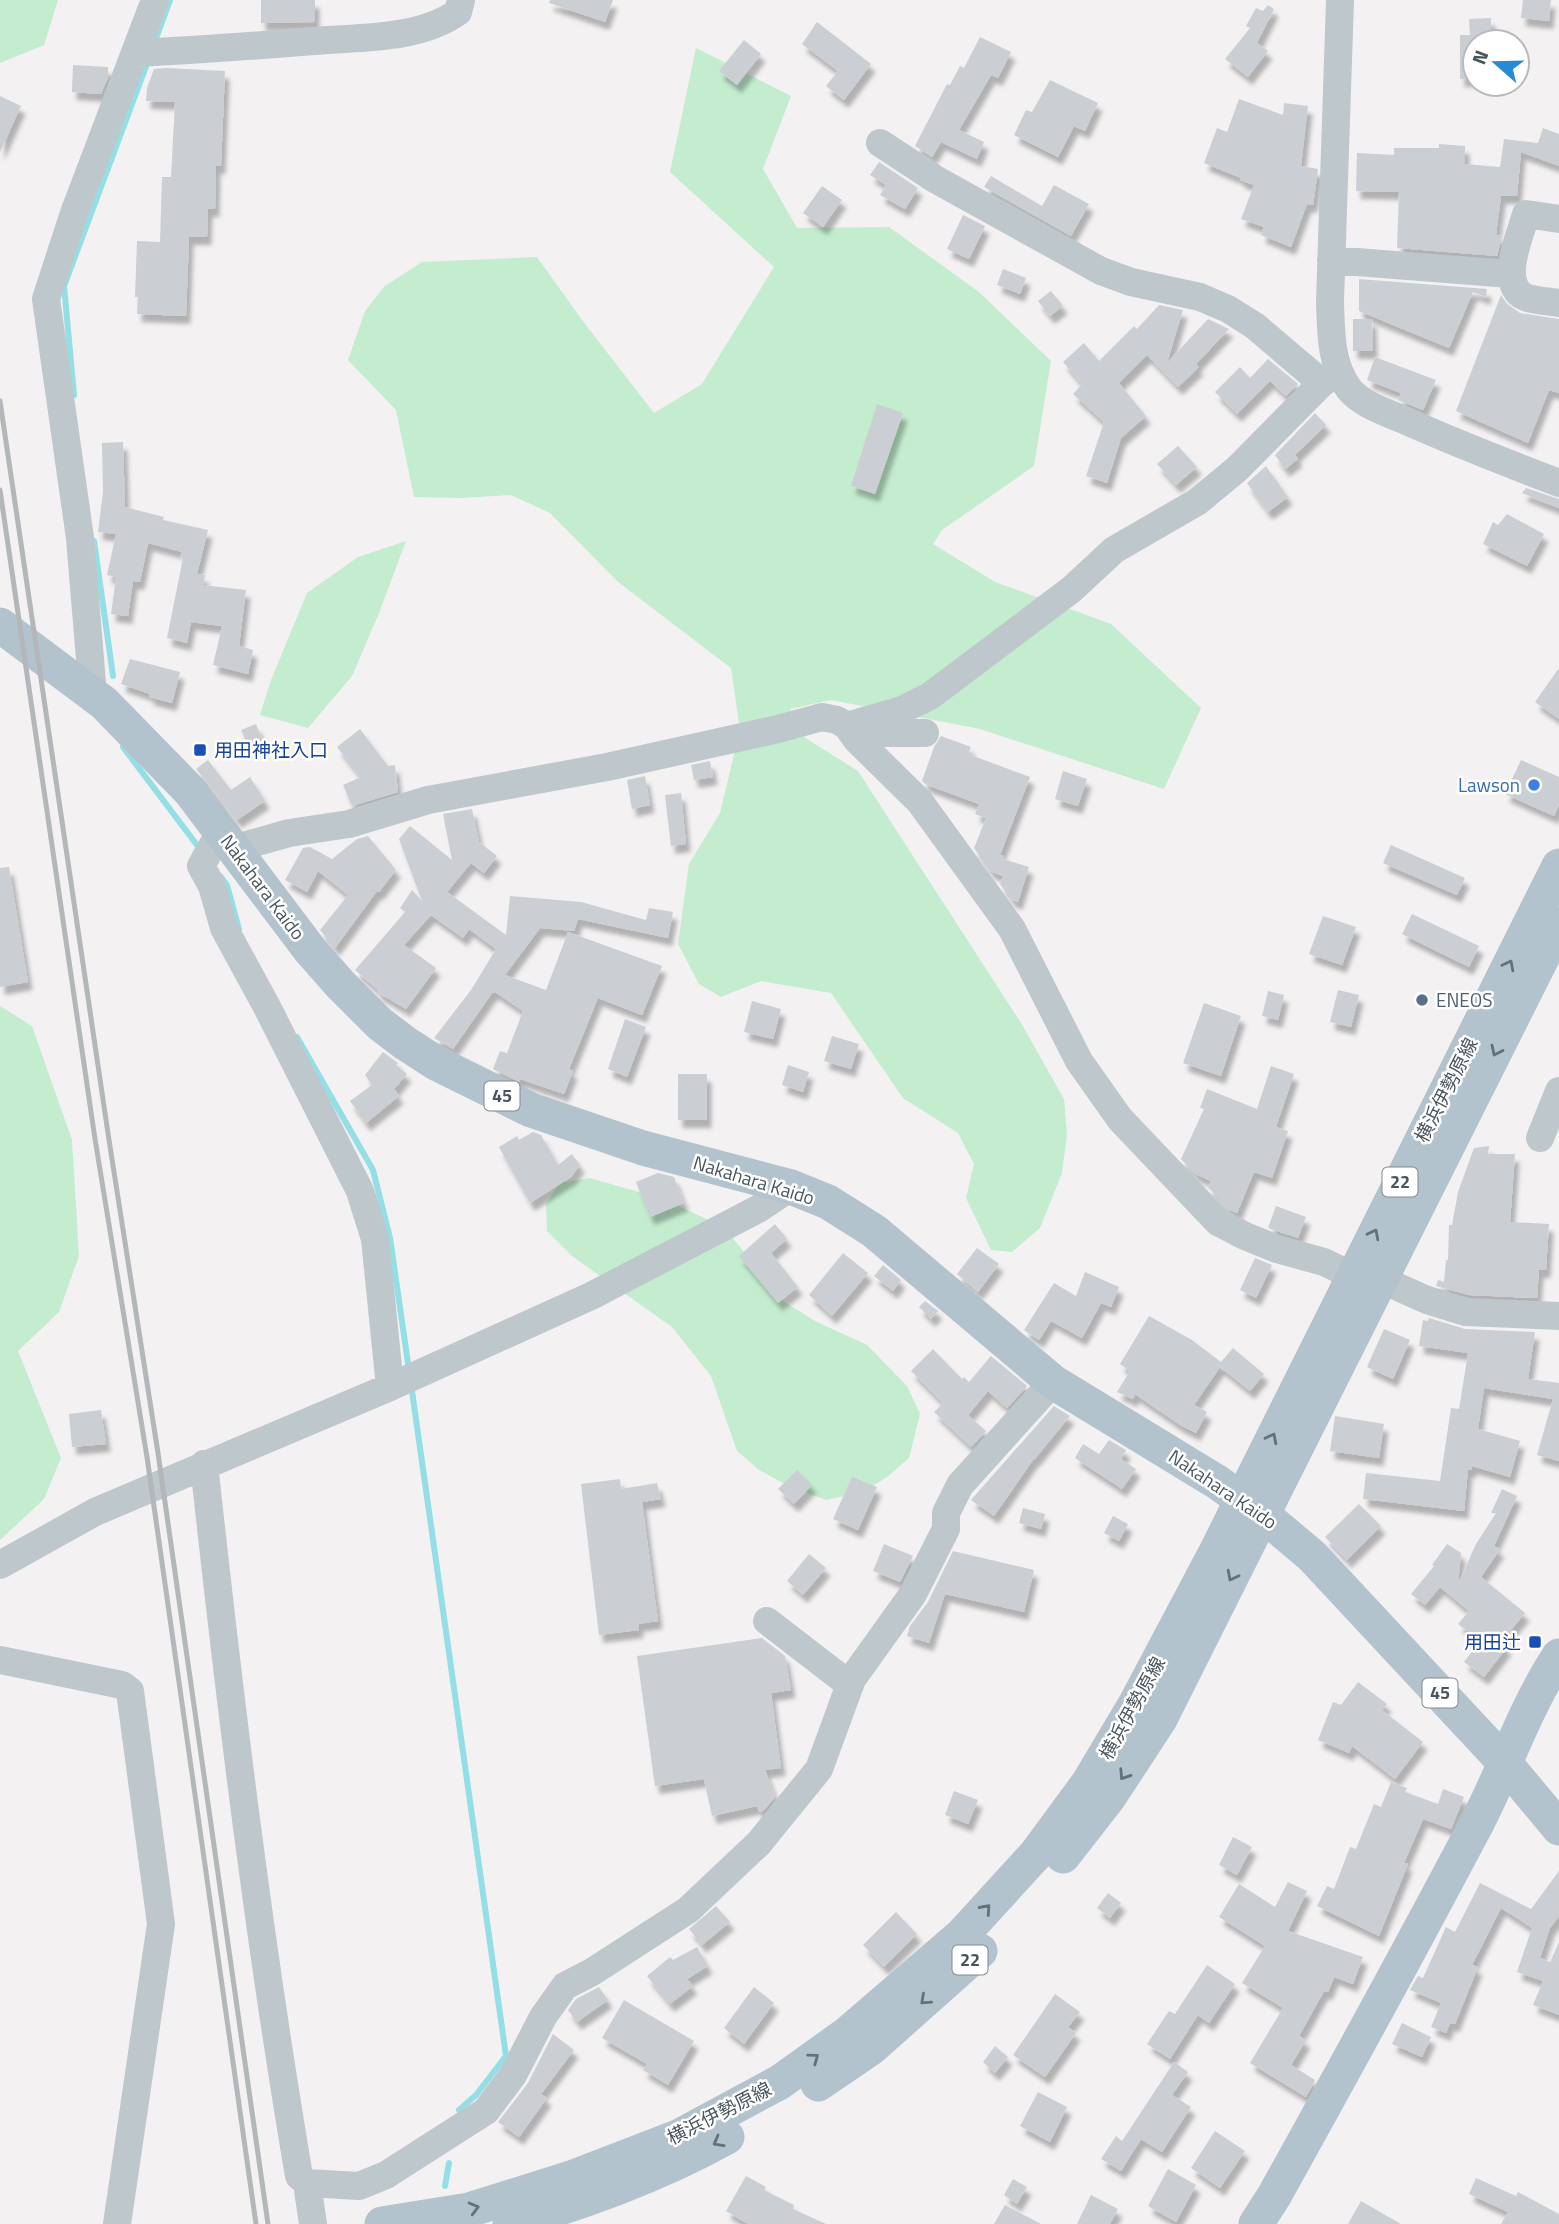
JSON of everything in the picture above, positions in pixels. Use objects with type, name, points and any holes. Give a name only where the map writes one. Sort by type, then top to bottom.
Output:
[{"type":"main road","name":"Nakahara Kaido","points":[[0,625],[93,695],[190,791],[217,847],[340,984],[380,1024],[436,1063],[531,1110],[643,1148],[791,1187],[828,1202],[874,1231],[1053,1382],[1197,1469],[1252,1507],[1312,1556],[1504,1762],[1559,1828]]},
{"type":"main road","name":"横浜伊勢原線","points":[[510,2224],[577,2203],[684,2161],[789,2103],[871,2048],[978,1953],[1050,1873],[1109,1797],[1160,1719],[1252,1507],[1367,1278],[1559,866]]},
{"type":"main road","name":"横浜伊勢原線","points":[[1367,1278],[1559,924]]},
{"type":"main road","name":"横浜伊勢原線","points":[[382,2224],[469,2210],[570,2178],[680,2136],[780,2082],[847,2034],[962,1935],[1036,1854],[1082,1792],[1252,1507]]},
{"type":"main road","points":[[1256,2224],[1423,1926],[1480,1817],[1541,1684],[1559,1656]]},
{"type":"street","points":[[93,695],[90,540],[46,299],[74,213],[146,52],[155,0]]},
{"type":"street","points":[[146,52],[249,47],[413,30],[443,22],[458,12],[461,0]]},
{"type":"street","points":[[847,726],[902,710],[930,695],[1072,589],[1114,550],[1197,502],[1237,469],[1331,377],[1331,260],[1340,0]]},
{"type":"street","points":[[880,143],[935,179],[1101,271],[1131,282],[1200,297],[1228,309],[1368,404],[1446,439],[1559,482]]},
{"type":"street","points":[[1559,219],[1526,214],[1510,274],[1514,288],[1526,297],[1559,303]]},
{"type":"street","points":[[1331,260],[1510,274]]},
{"type":"street","points":[[400,1382],[374,1239],[360,1191],[267,1007],[223,928],[212,886],[217,847],[349,824],[428,800],[607,767],[822,717],[866,733],[925,733]]},
{"type":"street","points":[[847,726],[857,740],[920,802],[1012,929],[1079,1061],[1120,1119],[1218,1222],[1278,1249],[1324,1262],[1466,1312],[1559,1316]]},
{"type":"street","points":[[1540,1138],[1559,1091]]},
{"type":"street","points":[[0,1565],[94,1512],[400,1382],[591,1296],[760,1208],[791,1187]]},
{"type":"street","points":[[204,1464],[231,1709],[272,2021],[299,2176],[307,2183],[359,2186],[386,2175],[486,2112],[513,2075],[543,2017],[565,1986],[592,1972],[688,1910],[759,1843],[820,1769],[850,1685],[913,1594],[946,1529],[946,1513],[960,1485],[1053,1382]]},
{"type":"street","points":[[767,1621],[850,1685]]},
{"type":"street","points":[[0,1660],[122,1685],[130,1691],[161,1924],[117,2224]]},
{"type":"street","points":[[307,2183],[313,2224]]},
{"type":"green space","points":[[0,0],[58,0],[44,45],[0,63]]},
{"type":"green space","points":[[696,48],[791,96],[763,169],[797,228],[889,227],[979,292],[1051,361],[1034,466],[942,530],[933,544],[995,582],[1111,624],[1201,708],[1164,789],[980,729],[831,700],[790,709],[804,737],[858,771],[1021,1023],[1064,1099],[1067,1134],[1062,1173],[1040,1228],[1012,1252],[991,1250],[966,1198],[974,1164],[958,1133],[903,1098],[831,993],[761,981],[721,997],[699,984],[678,944],[689,864],[720,813],[740,730],[731,668],[618,582],[550,513],[511,495],[414,497],[396,410],[348,360],[365,311],[385,286],[422,262],[537,257],[654,413],[702,384],[774,267],[670,172]]},
{"type":"green space","points":[[406,541],[352,676],[308,728],[260,715],[271,680],[307,593],[358,557]]},
{"type":"green space","points":[[0,1006],[32,1026],[72,1140],[79,1256],[59,1312],[18,1351],[61,1458],[44,1499],[0,1540]]},
{"type":"green space","points":[[590,1178],[663,1199],[724,1227],[783,1301],[815,1321],[867,1345],[907,1386],[920,1414],[909,1458],[887,1477],[863,1492],[826,1500],[785,1484],[759,1470],[737,1451],[711,1376],[672,1327],[572,1256],[547,1231],[546,1204],[559,1183]]},
{"type":"building","points":[[261,0],[315,0],[315,22],[261,23]]},
{"type":"building","points":[[550,0],[613,0],[605,22],[549,3]]},
{"type":"building","points":[[1523,0],[1551,0],[1549,21],[1521,18]]},
{"type":"building","points":[[1268,5],[1274,9],[1257,43],[1268,51],[1248,77],[1225,59],[1250,28],[1246,26],[1256,8],[1263,11]]},
{"type":"building","points":[[1491,18],[1491,28],[1470,28],[1469,19]]},
{"type":"building","points":[[817,22],[871,64],[844,100],[826,86],[838,71],[802,44]]},
{"type":"building","points":[[1461,35],[1461,79],[1460,79]]},
{"type":"building","points":[[980,37],[1011,52],[998,78],[991,75],[959,130],[984,142],[977,159],[941,142],[932,157],[915,146],[947,84],[950,85],[960,66],[964,68]]},
{"type":"building","points":[[744,40],[761,54],[737,85],[719,71]]},
{"type":"building","points":[[73,65],[108,67],[108,77],[101,94],[72,92]]},
{"type":"building","points":[[154,69],[225,71],[221,166],[216,166],[215,209],[208,209],[207,237],[189,237],[186,316],[137,314],[138,297],[135,297],[137,241],[160,242],[162,177],[171,177],[175,102],[146,101],[147,88]]},
{"type":"building","points":[[1050,80],[1098,103],[1085,131],[1074,126],[1058,157],[1014,135],[1026,110],[1032,112]]},
{"type":"building","points":[[0,96],[21,106],[0,152]]},
{"type":"building","points":[[1239,99],[1283,115],[1284,103],[1308,106],[1301,166],[1318,169],[1313,205],[1307,204],[1291,247],[1261,235],[1264,227],[1241,219],[1254,185],[1204,163],[1217,128],[1227,132]]},
{"type":"building","points":[[1543,128],[1559,134],[1559,166],[1521,152],[1517,196],[1501,196],[1496,235],[1502,236],[1497,256],[1397,248],[1399,192],[1356,191],[1357,153],[1394,155],[1394,148],[1439,148],[1439,144],[1465,146],[1465,164],[1500,167],[1504,139],[1538,143]]},
{"type":"building","points":[[879,162],[918,188],[905,209],[880,195],[886,185],[870,175]]},
{"type":"building","points":[[991,176],[1042,206],[1054,185],[1089,204],[1071,236],[984,187]]},
{"type":"building","points":[[822,186],[842,200],[823,227],[803,213]]},
{"type":"building","points":[[963,215],[985,226],[969,259],[947,249]]},
{"type":"building","points":[[1003,269],[1026,278],[1020,294],[997,285]]},
{"type":"building","points":[[1359,279],[1487,289],[1486,297],[1473,292],[1449,348],[1359,311]]},
{"type":"building","points":[[1051,291],[1063,306],[1050,316],[1038,301]]},
{"type":"building","points":[[1501,295],[1507,304],[1520,313],[1559,319],[1559,393],[1549,390],[1528,443],[1456,411]]},
{"type":"building","points":[[1159,305],[1183,310],[1167,363],[1208,319],[1229,329],[1196,364],[1199,367],[1178,387],[1147,355],[1119,383],[1146,416],[1121,438],[1107,483],[1086,476],[1104,422],[1073,394],[1082,384],[1063,362],[1084,343],[1099,361],[1134,326],[1137,329]]},
{"type":"building","points":[[1353,319],[1372,319],[1373,351],[1353,351]]},
{"type":"building","points":[[1375,357],[1436,380],[1423,410],[1398,400],[1401,393],[1367,380]]},
{"type":"building","points":[[1268,359],[1298,384],[1286,396],[1270,381],[1237,414],[1215,392],[1240,367],[1250,378]]},
{"type":"building","points":[[877,404],[903,413],[875,494],[851,486]]},
{"type":"building","points":[[1315,413],[1326,425],[1295,455],[1298,459],[1285,469],[1275,455]]},
{"type":"building","points":[[123,442],[125,507],[164,517],[163,520],[208,530],[197,574],[205,575],[203,585],[246,590],[239,646],[253,650],[248,674],[213,665],[222,626],[191,622],[187,643],[167,638],[182,552],[148,543],[140,582],[133,581],[128,616],[111,614],[116,577],[107,575],[116,534],[98,532],[103,492],[102,443]]},
{"type":"building","points":[[1178,446],[1197,467],[1176,485],[1157,464]]},
{"type":"building","points":[[1266,466],[1288,497],[1268,512],[1247,483]]},
{"type":"building","points":[[1526,488],[1559,499],[1559,508],[1522,493]]},
{"type":"building","points":[[1507,514],[1544,534],[1527,566],[1483,544],[1493,522],[1498,525]]},
{"type":"building","points":[[130,659],[180,672],[172,703],[149,697],[150,694],[121,684]]},
{"type":"building","points":[[1559,668],[1559,719],[1535,702]]},
{"type":"building","points":[[256,724],[264,743],[249,749],[241,730]]},
{"type":"building","points":[[360,729],[388,766],[395,765],[398,792],[352,806],[343,785],[361,777],[337,747]]},
{"type":"building","points":[[941,736],[971,747],[968,754],[1030,777],[1000,855],[1004,856],[1003,859],[1029,867],[1018,902],[1012,900],[1000,884],[1003,876],[990,871],[974,848],[986,818],[975,814],[979,804],[922,781],[934,747]]},
{"type":"building","points":[[208,760],[231,790],[250,777],[265,801],[237,820],[196,769]]},
{"type":"building","name":"Lawson","points":[[1521,760],[1559,777],[1559,804],[1554,816],[1505,794]]},
{"type":"building","points":[[710,761],[713,777],[694,780],[691,765]]},
{"type":"building","points":[[1063,771],[1087,779],[1078,806],[1055,799]]},
{"type":"building","points":[[645,776],[650,805],[632,809],[627,780]]},
{"type":"building","points":[[681,793],[686,844],[671,846],[665,795]]},
{"type":"building","points":[[472,809],[479,842],[497,856],[484,873],[471,863],[447,892],[506,935],[510,896],[581,902],[646,920],[649,908],[673,912],[668,938],[578,919],[574,931],[540,928],[505,975],[546,990],[568,932],[662,966],[642,1015],[598,998],[569,1069],[573,1071],[564,1094],[520,1079],[519,1082],[493,1069],[500,1051],[507,1053],[523,1011],[495,992],[453,1049],[434,1038],[471,990],[496,949],[469,929],[463,938],[431,915],[404,945],[436,968],[406,1009],[377,992],[378,990],[355,970],[405,912],[400,908],[412,890],[422,901],[399,839],[410,826],[452,860],[443,814]]},
{"type":"building","points":[[368,836],[396,870],[335,948],[320,930],[348,895],[318,871],[307,892],[285,880],[303,848],[310,847],[332,859],[357,839]]},
{"type":"building","points":[[1391,845],[1465,878],[1457,895],[1383,863]]},
{"type":"building","points":[[9,867],[28,982],[0,987],[0,868]]},
{"type":"building","points":[[1412,914],[1479,946],[1469,967],[1402,934]]},
{"type":"building","points":[[1323,916],[1356,927],[1342,965],[1309,954]]},
{"type":"building","points":[[1338,990],[1359,995],[1351,1027],[1330,1022]]},
{"type":"building","points":[[1268,991],[1284,995],[1278,1020],[1262,1016]]},
{"type":"building","points":[[752,1001],[781,1009],[773,1039],[744,1032]]},
{"type":"building","points":[[1204,1003],[1241,1016],[1221,1076],[1183,1063]]},
{"type":"building","points":[[625,1019],[646,1027],[627,1077],[608,1069]]},
{"type":"building","points":[[832,1036],[859,1044],[851,1069],[824,1061]]},
{"type":"building","points":[[383,1052],[407,1074],[394,1089],[399,1096],[366,1123],[350,1101],[372,1085],[365,1075]]},
{"type":"building","points":[[788,1065],[809,1072],[803,1092],[782,1085]]},
{"type":"building","points":[[1271,1066],[1294,1074],[1276,1127],[1288,1131],[1272,1178],[1254,1172],[1237,1213],[1228,1209],[1208,1187],[1211,1181],[1195,1174],[1181,1159],[1204,1109],[1200,1108],[1207,1089],[1257,1109]]},
{"type":"building","points":[[678,1074],[707,1074],[707,1120],[678,1120]]},
{"type":"building","points":[[533,1132],[541,1135],[558,1165],[572,1154],[580,1165],[571,1177],[530,1203],[499,1147],[517,1136],[519,1140]]},
{"type":"building","points":[[1489,1146],[1488,1154],[1515,1154],[1510,1222],[1549,1224],[1546,1270],[1539,1270],[1537,1298],[1469,1295],[1436,1286],[1438,1280],[1444,1282],[1449,1225],[1452,1225],[1458,1192],[1474,1148]]},
{"type":"building","points":[[658,1173],[674,1177],[684,1203],[650,1217],[636,1182]]},
{"type":"building","points":[[1276,1206],[1306,1217],[1298,1238],[1268,1228]]},
{"type":"building","points":[[775,1224],[787,1239],[771,1253],[798,1287],[778,1303],[739,1256]]},
{"type":"building","points":[[977,1248],[999,1264],[978,1292],[957,1274]]},
{"type":"building","points":[[843,1253],[868,1273],[832,1316],[809,1295]]},
{"type":"building","points":[[1255,1258],[1272,1265],[1256,1298],[1240,1290]]},
{"type":"building","points":[[883,1265],[901,1280],[893,1291],[874,1276]]},
{"type":"building","points":[[1085,1272],[1119,1287],[1111,1307],[1101,1303],[1082,1338],[1051,1321],[1039,1340],[1024,1330],[1054,1283],[1076,1296]]},
{"type":"building","points":[[925,1301],[938,1311],[931,1319],[919,1307]]},
{"type":"building","points":[[1149,1316],[1192,1340],[1221,1362],[1233,1348],[1264,1374],[1250,1391],[1220,1367],[1194,1405],[1207,1412],[1196,1433],[1180,1425],[1135,1394],[1133,1399],[1117,1392],[1130,1371],[1120,1364]]},
{"type":"building","points":[[1429,1318],[1465,1329],[1535,1332],[1528,1379],[1559,1383],[1559,1461],[1537,1455],[1553,1399],[1484,1388],[1478,1429],[1520,1441],[1510,1477],[1472,1466],[1472,1470],[1468,1469],[1464,1511],[1363,1499],[1366,1473],[1440,1481],[1451,1408],[1459,1409],[1468,1353],[1419,1346],[1423,1320],[1428,1321]]},
{"type":"building","points":[[1384,1329],[1410,1340],[1393,1379],[1367,1367]]},
{"type":"building","points":[[933,1349],[962,1379],[964,1377],[969,1382],[991,1356],[1027,1386],[1007,1408],[988,1391],[968,1415],[986,1431],[971,1447],[934,1412],[943,1403],[911,1371]]},
{"type":"building","points":[[1054,1406],[1070,1416],[1034,1460],[1035,1457],[994,1516],[971,1500]]},
{"type":"building","points":[[101,1410],[106,1444],[72,1447],[69,1414]]},
{"type":"building","points":[[1335,1416],[1384,1424],[1379,1458],[1330,1451]]},
{"type":"building","points":[[1109,1440],[1126,1450],[1121,1459],[1136,1469],[1122,1489],[1075,1458],[1083,1444],[1099,1454]]},
{"type":"building","points":[[797,1470],[812,1485],[794,1504],[778,1489]]},
{"type":"building","points":[[852,1477],[877,1487],[858,1530],[833,1519]]},
{"type":"building","points":[[620,1479],[621,1489],[657,1483],[661,1499],[642,1502],[658,1621],[638,1624],[639,1630],[599,1635],[581,1484]]},
{"type":"building","points":[[1502,1489],[1517,1496],[1494,1546],[1500,1549],[1481,1577],[1525,1613],[1501,1642],[1507,1647],[1484,1677],[1464,1662],[1480,1641],[1458,1624],[1469,1611],[1440,1587],[1425,1605],[1411,1594],[1434,1566],[1432,1565],[1447,1544],[1461,1553],[1458,1584],[1476,1544],[1496,1513],[1491,1513]]},
{"type":"building","points":[[1359,1504],[1381,1526],[1347,1560],[1325,1537]]},
{"type":"building","points":[[1023,1508],[1045,1514],[1041,1529],[1019,1523]]},
{"type":"building","points":[[1113,1516],[1128,1524],[1119,1541],[1104,1533]]},
{"type":"building","points":[[884,1544],[913,1556],[900,1582],[873,1571]]},
{"type":"building","points":[[953,1551],[1034,1570],[1024,1612],[945,1594],[929,1643],[907,1636],[910,1626],[928,1602]]},
{"type":"building","points":[[809,1554],[826,1568],[803,1595],[787,1581]]},
{"type":"building","points":[[762,1638],[785,1656],[791,1690],[771,1693],[781,1768],[765,1770],[775,1797],[759,1812],[757,1806],[712,1816],[704,1779],[655,1786],[637,1656]]},
{"type":"building","points":[[1358,1682],[1387,1704],[1382,1710],[1423,1742],[1395,1779],[1352,1746],[1349,1753],[1318,1740],[1333,1702],[1341,1705]]},
{"type":"building","points":[[1391,1782],[1407,1788],[1405,1792],[1438,1804],[1443,1789],[1464,1797],[1451,1829],[1423,1819],[1404,1863],[1408,1864],[1379,1936],[1317,1906],[1327,1886],[1334,1889],[1350,1847],[1356,1849],[1374,1804],[1381,1807]]},
{"type":"building","points":[[954,1791],[978,1800],[968,1824],[945,1815]]},
{"type":"building","points":[[1233,1837],[1252,1847],[1237,1875],[1219,1865]]},
{"type":"building","points":[[1559,1871],[1559,1916],[1550,1928],[1540,1958],[1550,1962],[1559,1942],[1559,2015],[1533,2005],[1543,1981],[1517,1972],[1532,1928],[1501,1908],[1472,1965],[1478,1967],[1455,2024],[1450,2023],[1446,2033],[1431,2027],[1441,2003],[1410,1990],[1418,1976],[1423,1978],[1446,1927],[1455,1932],[1480,1883],[1531,1909]]},
{"type":"building","points":[[1288,1882],[1307,1891],[1288,1931],[1363,1957],[1353,1984],[1334,1977],[1328,1992],[1324,1991],[1299,2036],[1306,2040],[1291,2065],[1315,2080],[1306,2097],[1250,2063],[1283,2008],[1242,1983],[1265,1946],[1219,1917],[1239,1884],[1275,1907]]},
{"type":"building","points":[[1108,1893],[1121,1903],[1110,1918],[1097,1908]]},
{"type":"building","points":[[716,1906],[730,1922],[702,1945],[689,1929]]},
{"type":"building","points":[[896,1912],[917,1934],[884,1967],[863,1945]]},
{"type":"building","points":[[697,1947],[708,1966],[687,1979],[693,1986],[670,2004],[647,1976],[670,1957],[673,1960]]},
{"type":"building","points":[[1207,1965],[1235,1984],[1209,2023],[1198,2015],[1170,2059],[1147,2044],[1169,2011],[1175,2014]]},
{"type":"building","points":[[599,1987],[608,2000],[577,2022],[568,2010],[576,1999]]},
{"type":"building","points":[[754,1987],[774,2003],[744,2044],[724,2028]]},
{"type":"building","points":[[1055,1994],[1080,2012],[1068,2027],[1076,2033],[1045,2077],[1013,2055]]},
{"type":"building","points":[[624,2000],[694,2041],[668,2085],[643,2070],[647,2064],[602,2038]]},
{"type":"building","points":[[1402,2023],[1431,2037],[1422,2057],[1392,2044]]},
{"type":"building","points":[[553,2034],[574,2050],[541,2094],[547,2098],[519,2137],[498,2122],[528,2083]]},
{"type":"building","points":[[995,2046],[1008,2057],[995,2073],[983,2062]]},
{"type":"building","points":[[1174,2062],[1188,2072],[1172,2095],[1191,2107],[1162,2152],[1141,2139],[1121,2171],[1101,2159],[1116,2136],[1122,2141]]},
{"type":"building","points":[[1038,2092],[1067,2107],[1050,2142],[1020,2126]]},
{"type":"building","points":[[1215,2131],[1245,2151],[1220,2188],[1191,2168]]},
{"type":"building","points":[[1168,2169],[1196,2185],[1176,2222],[1148,2206]]},
{"type":"building","points":[[746,2176],[766,2187],[764,2190],[794,2205],[793,2209],[826,2224],[748,2224],[726,2211]]},
{"type":"building","points":[[1476,2178],[1516,2196],[1518,2192],[1559,2214],[1559,2224],[1501,2224],[1508,2212],[1469,2194]]},
{"type":"building","points":[[1013,2179],[1027,2187],[1017,2204],[1004,2195]]},
{"type":"building","points":[[1091,2195],[1118,2209],[1110,2224],[1077,2224]]},
{"type":"building","points":[[1361,2201],[1401,2224],[1348,2224]]},
{"type":"building","points":[[1005,2205],[1041,2224],[994,2224]]},
{"type":"waterway","points":[[154,44],[170,0]]},
{"type":"waterway","points":[[74,395],[64,286],[148,61]]},
{"type":"waterway","points":[[94,541],[113,676]]},
{"type":"waterway","points":[[123,747],[200,849]]},
{"type":"waterway","points":[[221,877],[227,885],[239,929]]},
{"type":"waterway","points":[[297,1037],[373,1170],[390,1238],[409,1370]]},
{"type":"waterway","points":[[411,1384],[506,2056],[476,2095],[459,2110]]},
{"type":"waterway","points":[[445,2186],[449,2163]]},
{"type":"railway","points":[[0,401],[158,1453],[268,2224]]},
{"type":"railway","points":[[0,490],[95,1139],[147,1457],[256,2224]]},
{"type":"place","name":"用田神社入口","points":[[200,750]]},
{"type":"place","name":"Lawson","points":[[1534,785]]},
{"type":"place","name":"ENEOS","points":[[1422,1000]]},
{"type":"place","name":"用田辻","points":[[1535,1642]]}]
